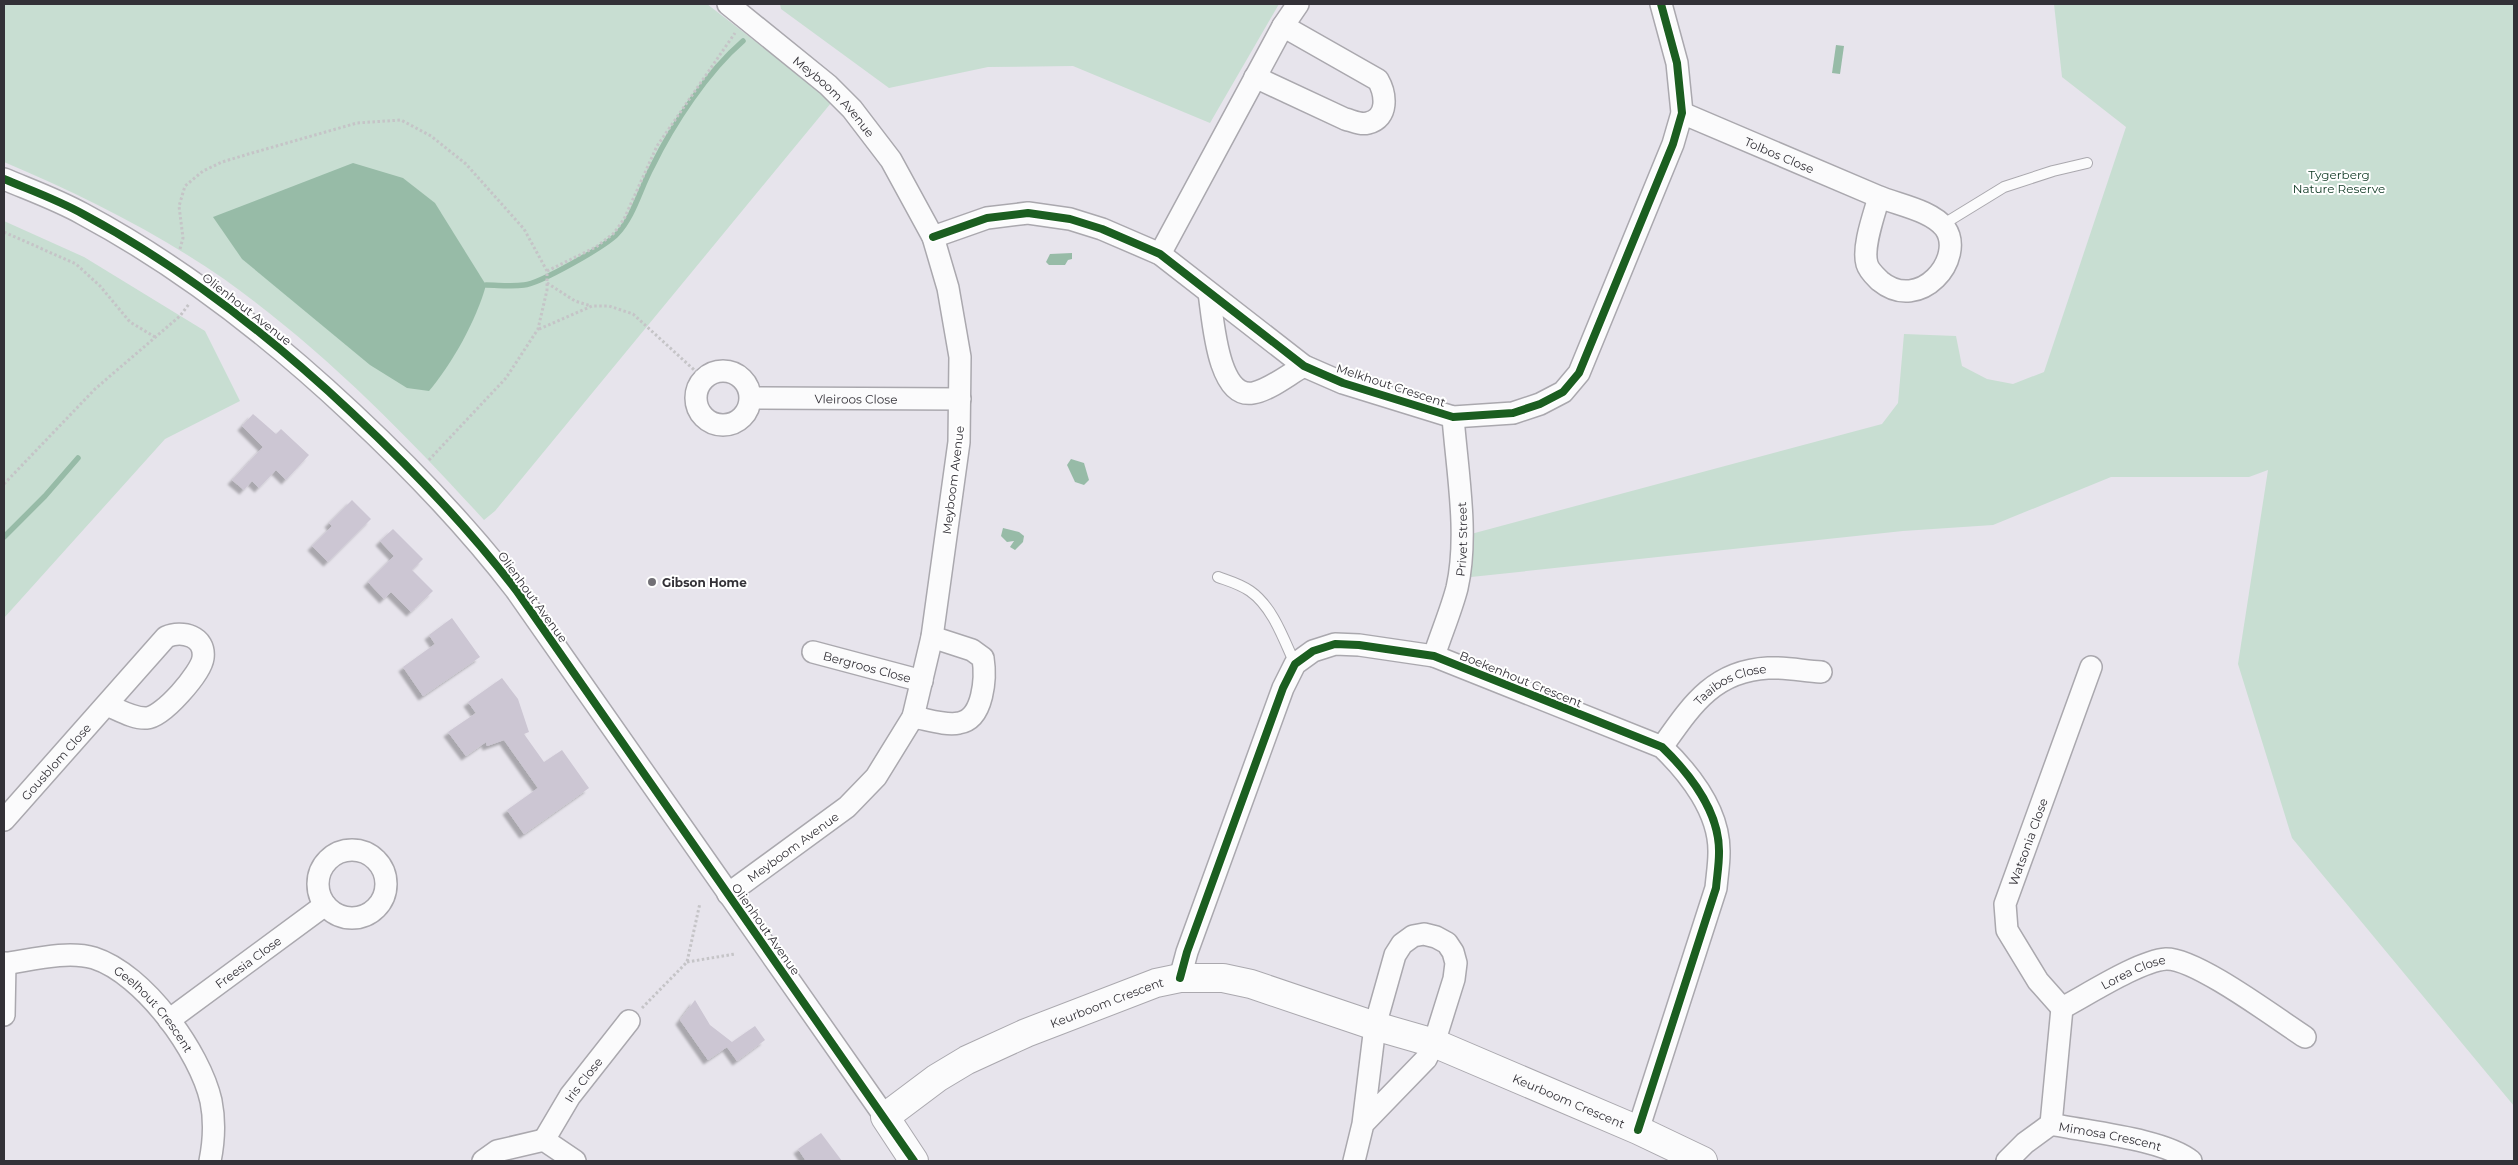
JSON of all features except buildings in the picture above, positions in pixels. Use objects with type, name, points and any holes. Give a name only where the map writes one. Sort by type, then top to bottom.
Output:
[{"type":"street","name":"Meyboom Avenue","points":[[728,4],[828,85],[852,109],[891,160],[933,237],[954,319],[960,357],[959,442],[932,637],[913,717],[876,777],[847,807],[728,894]]},
{"type":"street","points":[[1160,254],[1283,26],[1298,4]]},
{"type":"street","name":"Melkhout Crescent","points":[[933,237],[988,218],[1028,213],[1070,219],[1102,229],[1160,254],[1304,366],[1343,383],[1453,417],[1513,413],[1540,404],[1563,392],[1579,372],[1673,144],[1682,113],[1677,63],[1661,4]]},
{"type":"street","points":[[1255,77],[1345,119],[1360,124],[1370,123],[1380,114],[1385,103],[1384,91],[1378,80],[1283,26]]},
{"type":"street","name":"Tolbos Close","points":[[1682,113],[1933,218],[1942,225]]},
{"type":"street","name":"Olienhout Avenue","points":[[4,179],[82,214],[202,287],[318,381],[416,473],[462,523],[516,590],[914,1161]]},
{"type":"street","points":[[1879,197],[1866,252],[1867,265],[1873,275],[1885,285],[1902,292],[1917,292],[1930,285],[1940,272],[1951,241],[1942,225]]},
{"type":"street","points":[[1209,293],[1221,363],[1231,386],[1241,392],[1253,393],[1304,366]]},
{"type":"street","points":[[730,370],[745,381],[751,398],[745,415],[738,421],[730,424],[712,423],[704,418],[696,403],[696,394],[703,378],[711,373],[730,370]]},
{"type":"street","name":"Vleiroos Close","points":[[751,398],[960,398]]},
{"type":"street","name":"Privet Street","points":[[1434,656],[1457,587],[1461,559],[1462,534],[1453,417]]},
{"type":"street","name":"Gousblom Close","points":[[4,820],[166,637],[176,633],[187,634],[197,640],[202,648],[203,660],[183,690],[160,713],[149,718],[139,718],[107,705]]},
{"type":"street","points":[[913,717],[960,723],[968,719],[975,712],[980,699],[984,674],[983,658],[972,650],[932,637]]},
{"type":"street","name":"Boekenhout Crescent","points":[[1295,664],[1313,651],[1335,644],[1359,645],[1434,656],[1662,746],[1684,768],[1702,797],[1714,823],[1720,852],[1716,888],[1638,1130]]},
{"type":"street","name":"Bergroos Close","points":[[813,652],[922,681]]},
{"type":"street","points":[[1180,978],[1187,952],[1279,697],[1295,664]]},
{"type":"street","name":"Watsonia Close","points":[[2062,1008],[2038,981],[2007,930],[2005,904],[2090,667]]},
{"type":"street","name":"Taaibos Close","points":[[1662,746],[1691,706],[1714,685],[1740,673],[1768,668],[1821,672]]},
{"type":"street","name":"Freesia Close","points":[[169,1020],[325,905]]},
{"type":"street","points":[[1354,1161],[1362,1124],[1375,1026],[1395,955],[1402,944],[1413,936],[1424,934],[1436,936],[1447,943],[1453,952],[1456,963],[1454,979],[1434,1043],[1426,1058],[1362,1124]]},
{"type":"street","name":"Geelhout Crescent","points":[[4,964],[74,955],[93,958],[110,964],[127,975],[169,1020],[190,1052],[207,1087],[214,1121],[210,1161]]},
{"type":"street","name":"Lorea Close","points":[[2062,1008],[2144,966],[2166,960],[2185,962],[2206,973],[2305,1037]]},
{"type":"street","points":[[4,964],[4,1015]]},
{"type":"street","name":"Keurboom Crescent","points":[[885,1117],[937,1078],[994,1046],[1129,992],[1180,978],[1223,978],[1242,982],[1375,1026],[1434,1043],[1638,1130],[1703,1161]]},
{"type":"street","points":[[2051,1124],[2062,1008]]},
{"type":"street","name":"Iris Close","points":[[544,1140],[570,1096],[629,1021]]},
{"type":"street","name":"Mimosa Crescent","points":[[2007,1161],[2025,1143],[2051,1124],[2157,1145],[2185,1156],[2191,1161]]},
{"type":"street","points":[[482,1161],[497,1152],[544,1140],[575,1161]]},
{"type":"lane","points":[[1942,225],[2004,187],[2053,171],[2087,163]]},
{"type":"lane","points":[[1218,577],[1240,584],[1260,600],[1272,617],[1295,664]]},
{"type":"path","points":[[547,271],[596,247],[614,233],[624,219],[656,146],[747,18]]},
{"type":"path","points":[[178,254],[183,238],[179,206],[185,186],[203,171],[222,162],[357,124],[401,120],[432,136],[466,164],[524,229],[547,271],[545,304],[538,329],[506,378],[426,463]]},
{"type":"path","points":[[4,232],[76,264],[100,286],[130,322],[155,337]]},
{"type":"path","points":[[547,282],[575,301],[592,306],[609,306],[633,314],[703,378]]},
{"type":"path","points":[[4,484],[95,388],[180,316],[193,300]]},
{"type":"path","points":[[538,329],[592,306]]},
{"type":"path","points":[[629,1021],[687,962],[700,903]]},
{"type":"path","points":[[687,962],[734,954]]},
{"type":"green space","points":[[4,4],[707,4],[813,86],[831,103],[495,511],[484,520],[424,455],[361,393],[294,334],[224,279],[172,245],[117,215],[61,187],[4,162]]},
{"type":"green space","points":[[780,4],[1279,4],[1210,123],[1073,66],[988,67],[889,88],[781,9]]},
{"type":"green space","name":"Tygerberg Nature Reserve","points":[[2054,4],[2514,4],[2514,1106],[2292,838],[2238,664],[2268,470],[2249,477],[2111,477],[1993,525],[1903,531],[1471,577],[1471,534],[1882,424],[1898,403],[1904,334],[1956,336],[1962,366],[1987,379],[2013,384],[2044,372],[2126,127],[2062,77]]},
{"type":"green space","points":[[4,221],[84,257],[205,331],[240,401],[165,439],[4,618]]},
{"type":"shaded area","points":[[1836,45],[1844,46],[1840,74],[1832,73]]},
{"type":"shaded area","points":[[353,163],[403,178],[435,203],[486,285],[477,312],[463,341],[429,391],[407,388],[370,365],[242,259],[213,217]]},
{"type":"shaded area","points":[[1072,253],[1072,259],[1068,260],[1065,265],[1049,265],[1046,262],[1050,254]]},
{"type":"shaded area","points":[[1071,459],[1084,463],[1089,480],[1084,485],[1075,482],[1067,465]]},
{"type":"shaded area","points":[[1003,528],[1019,532],[1024,536],[1023,542],[1015,550],[1010,547],[1014,541],[1007,542],[1001,536]]},
{"type":"waterway","points":[[486,285],[514,286],[532,283],[572,264],[617,234],[628,219],[652,167],[681,116],[704,83],[743,41]]},
{"type":"waterway","points":[[4,537],[45,496],[78,458]]},
{"type":"cycle path","points":[[933,237],[987,218],[1028,213],[1070,219],[1102,229],[1160,254],[1304,366],[1343,383],[1453,417],[1513,413],[1540,404],[1563,392],[1579,373],[1673,144],[1682,113],[1677,63],[1661,4]]},
{"type":"cycle path","points":[[4,179],[64,204],[120,235],[224,304],[321,385],[374,434],[438,498],[516,590],[914,1161]]},
{"type":"cycle path","points":[[1180,978],[1187,952],[1283,688],[1295,664],[1313,651],[1335,644],[1359,645],[1434,656],[1662,747],[1692,781],[1709,808],[1718,838],[1719,857],[1716,888],[1638,1130]]},
{"type":"place","name":"Gibson Home","points":[[652,582]]}]
